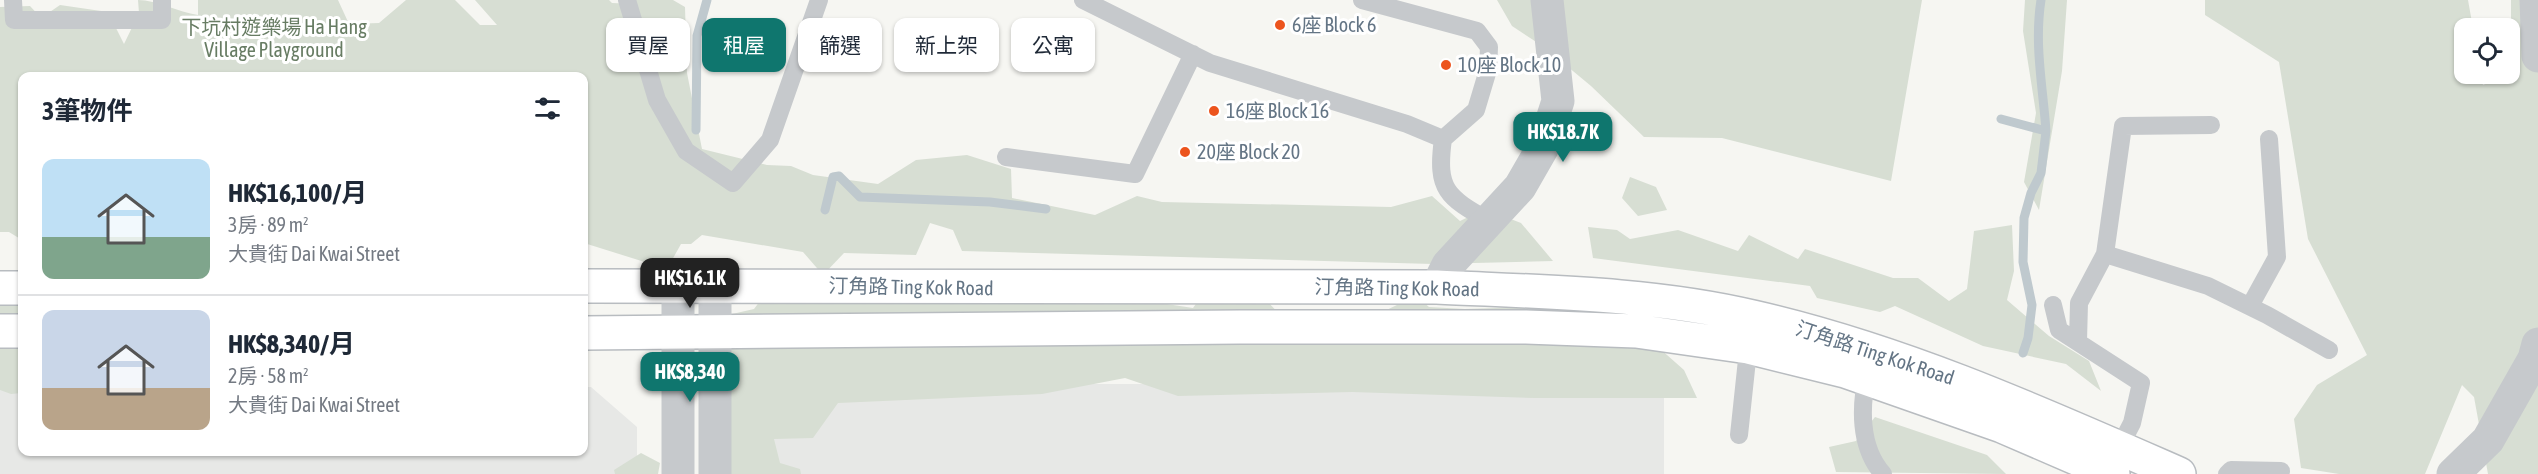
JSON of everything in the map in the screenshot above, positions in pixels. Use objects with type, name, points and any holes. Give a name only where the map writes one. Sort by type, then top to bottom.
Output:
[{"type":"main road","name":"汀角路 Ting Kok Road","points":[[588,286],[1437,287],[1634,299],[1870,364],[1926,366],[1990,392],[2116,461],[2179,474]]},
{"type":"main road","points":[[0,288],[18,288]]},
{"type":"main road","name":"汀角路 Ting Kok Road","points":[[588,333],[1240,327],[1526,327],[1636,331],[1750,331]]},
{"type":"main road","points":[[0,331],[18,331]]},
{"type":"street","points":[[1437,287],[1448,265],[1489,221],[1525,177],[1543,147],[1558,101],[1547,0]]},
{"type":"street","points":[[2536,0],[2538,56]]},
{"type":"street","points":[[678,286],[678,474]]},
{"type":"street","points":[[715,286],[715,474]]},
{"type":"street","points":[[2453,474],[2488,440],[2534,359],[2538,344]]},
{"type":"street","points":[[2484,474],[2488,440]]},
{"type":"lane","points":[[13,0],[14,20],[162,20],[162,0]]},
{"type":"lane","points":[[627,0],[657,100],[686,151],[733,183],[770,140],[819,0]]},
{"type":"lane","points":[[1362,0],[1477,31],[1489,47],[1488,70],[1476,110],[1443,139],[1440,160],[1442,181],[1455,201],[1489,221]]},
{"type":"lane","points":[[1091,2],[1210,63],[1407,124],[1443,139]]},
{"type":"lane","points":[[1006,157],[1134,174],[1194,54]]},
{"type":"lane","points":[[2078,341],[2079,303],[2105,254],[2123,126],[2211,125]]},
{"type":"lane","points":[[2250,306],[2277,257],[2269,139]]},
{"type":"lane","points":[[2105,254],[2208,286],[2250,306],[2329,350]]},
{"type":"lane","points":[[2053,304],[2059,330],[2141,383],[2132,423],[2116,461]]},
{"type":"lane","points":[[1739,435],[1750,331]]},
{"type":"lane","points":[[1870,364],[1864,439],[1875,465],[1883,474]]},
{"type":"lane","points":[[2227,474],[2231,470],[2281,471]]},
{"type":"shaded area","points":[[801,384],[1664,384],[1664,474],[754,474]]},
{"type":"shaded area","points":[[0,387],[18,387],[18,456],[588,456],[588,387],[591,387],[637,427],[637,474],[0,474]]},
{"type":"green space","name":"下坑村遊樂場 Ha Hang Village Playground","points":[[138,0],[198,15],[198,0],[338,0],[349,24],[379,23],[406,0],[455,0],[480,25],[497,25],[475,0],[609,0],[612,3],[636,4],[636,0],[673,0],[685,7],[685,18],[606,18],[606,72],[687,72],[702,149],[767,165],[791,166],[813,175],[878,184],[916,160],[967,155],[1011,169],[1012,198],[1095,215],[1137,196],[1162,202],[1391,207],[1432,196],[1460,221],[1485,209],[1521,223],[1553,261],[1433,264],[962,251],[953,230],[930,223],[916,255],[844,253],[823,275],[803,252],[702,235],[691,244],[681,244],[667,269],[588,244],[588,72],[18,72],[18,238],[9,232],[0,232],[0,7],[30,6],[44,21],[44,16],[60,5],[108,12],[124,44],[139,13]]},
{"type":"green space","points":[[1497,0],[1922,0],[1891,181],[1722,138],[1644,137],[1591,86],[1544,47],[1512,26]]},
{"type":"green space","points":[[2025,0],[2067,0],[2062,71],[2039,210],[2024,182],[2036,113],[2023,31]]},
{"type":"green space","points":[[2205,0],[2468,0],[2471,18],[2454,18],[2454,84],[2520,84],[2520,18],[2511,18],[2511,0],[2538,0],[2538,474],[2488,474],[2474,397],[2462,385],[2425,474],[2339,474],[2301,468],[2294,419],[2317,385],[2367,355],[2308,239],[2279,62],[2205,15]]},
{"type":"green space","points":[[1630,177],[1656,187],[1667,210],[1638,216],[1622,198]]},
{"type":"green space","points":[[2012,225],[2014,271],[2007,300],[2049,336],[2089,361],[2101,391],[2066,364],[1983,346],[1895,306],[1880,312],[1817,298],[1810,286],[1593,258],[1588,227],[1617,230],[1630,239],[1678,230],[1738,251],[1749,235],[1798,259],[1805,249],[1893,278],[1918,278],[1949,301],[1967,289],[1974,231]]},
{"type":"green space","points":[[776,280],[1147,301],[1193,308],[1212,281],[1266,300],[1289,324],[1343,331],[1399,304],[1408,289],[1429,307],[1465,309],[1526,307],[1532,287],[1549,311],[1596,331],[1650,340],[1684,370],[1697,398],[1534,398],[1352,392],[1178,396],[1125,378],[1042,394],[838,403],[813,438],[774,439],[780,463],[800,469],[801,474],[706,474],[719,317],[754,309]]},
{"type":"green space","points":[[0,302],[18,304],[18,393],[11,394],[0,390]]},
{"type":"green space","points":[[1875,417],[1987,455],[2006,474],[1836,472],[1829,447],[1856,441]]},
{"type":"green space","points":[[641,453],[660,463],[658,474],[615,474],[614,470]]},
{"type":"waterway","points":[[696,130],[697,36],[707,0]]},
{"type":"waterway","points":[[2041,0],[2038,33],[2046,131]]},
{"type":"waterway","points":[[2001,119],[2046,131],[2041,173],[2031,193],[2024,218],[2023,262],[2032,305],[2028,338],[2023,353]]},
{"type":"waterway","points":[[825,210],[833,177],[839,176],[860,197],[990,202],[1046,209]]},
{"type":"place","name":"6座 Block 6","points":[[1280,25]]},
{"type":"place","name":"10座 Block 10","points":[[1446,65]]},
{"type":"place","name":"16座 Block 16","points":[[1214,111]]},
{"type":"place","name":"20座 Block 20","points":[[1185,152]]}]
